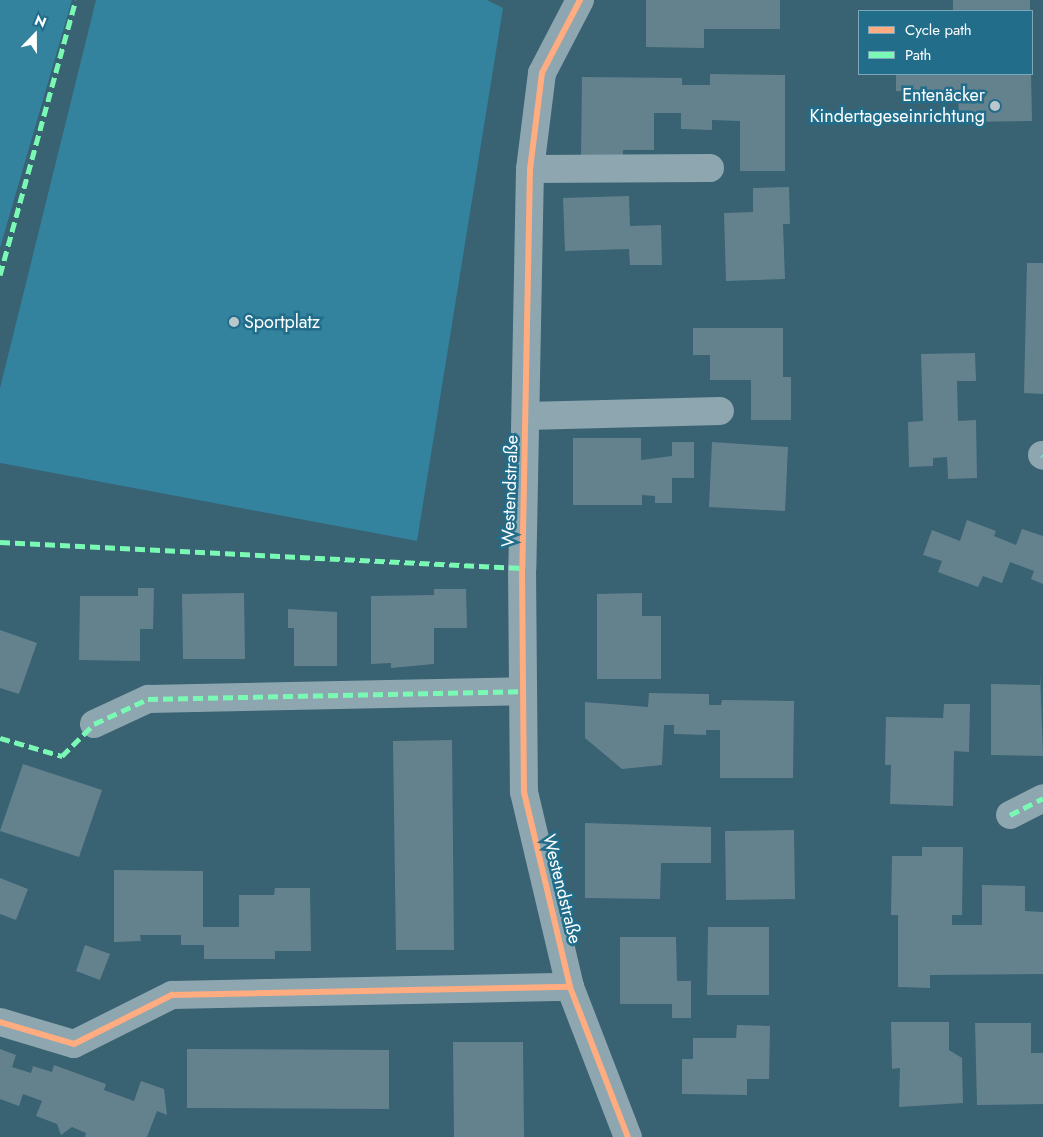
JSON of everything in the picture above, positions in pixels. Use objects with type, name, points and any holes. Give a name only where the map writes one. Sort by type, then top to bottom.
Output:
[{"type":"street","name":"Westendstraße","points":[[580,0],[542,73],[530,169],[521,691],[524,792],[570,987],[628,1137]]},
{"type":"street","points":[[530,169],[710,168]]},
{"type":"street","points":[[527,416],[720,411]]},
{"type":"street","points":[[94,724],[148,699],[521,691]]},
{"type":"street","points":[[1010,816],[1043,798]]},
{"type":"street","points":[[0,1022],[74,1044],[172,995],[570,987]]},
{"type":"shaded area","points":[[0,0],[72,0],[0,248]]},
{"type":"shaded area","name":"Sportplatz","points":[[96,0],[487,0],[503,8],[417,541],[0,463],[0,388]]},
{"type":"building","points":[[646,0],[780,0],[780,29],[704,29],[704,48],[646,47]]},
{"type":"building","points":[[953,0],[1030,0],[1030,10],[953,10]]},
{"type":"building","points":[[710,74],[785,75],[785,171],[740,171],[740,121],[712,120],[712,130],[681,129],[681,113],[654,113],[654,150],[623,150],[623,158],[581,158],[582,77],[682,78],[682,85],[710,85]]},
{"type":"building","name":"Entenäcker Kindertageseinrichtung","points":[[896,75],[1031,75],[1032,121],[960,122],[957,91],[896,91]]},
{"type":"building","points":[[789,187],[790,224],[783,224],[785,279],[726,281],[724,213],[753,212],[753,188]]},
{"type":"building","points":[[629,196],[630,226],[661,225],[662,265],[630,265],[629,249],[565,251],[563,198]]},
{"type":"building","points":[[1027,263],[1043,263],[1043,394],[1024,393]]},
{"type":"building","points":[[693,328],[783,328],[783,377],[791,377],[791,420],[751,420],[751,380],[710,380],[710,355],[693,355]]},
{"type":"building","points":[[975,353],[976,381],[957,381],[958,421],[976,420],[977,478],[948,479],[947,457],[933,458],[933,466],[909,467],[908,422],[923,421],[921,354]]},
{"type":"building","points":[[573,438],[641,438],[641,460],[672,456],[672,442],[694,442],[694,478],[672,478],[672,503],[655,503],[655,496],[642,495],[642,505],[573,505]]},
{"type":"building","points":[[712,442],[788,447],[785,511],[709,507]]},
{"type":"building","points":[[967,520],[996,531],[994,536],[1016,545],[1022,529],[1043,536],[1043,584],[1031,579],[1034,571],[1010,562],[1002,583],[983,576],[978,587],[938,572],[942,561],[923,555],[932,530],[960,541]]},
{"type":"building","points":[[138,588],[154,588],[153,629],[140,629],[140,661],[79,660],[80,596],[138,596]]},
{"type":"building","points":[[434,589],[466,589],[467,628],[434,628],[434,664],[391,668],[391,663],[371,664],[371,596],[434,595]]},
{"type":"building","points":[[244,593],[245,659],[183,659],[182,594]]},
{"type":"building","points":[[642,593],[642,616],[661,616],[661,679],[597,679],[597,594]]},
{"type":"building","points":[[288,609],[337,612],[337,666],[294,666],[294,628],[288,628]]},
{"type":"building","points":[[0,630],[37,643],[19,694],[0,688]]},
{"type":"building","points":[[1040,671],[1043,756],[991,755],[991,684],[1040,685]]},
{"type":"building","points":[[649,693],[709,694],[709,705],[721,705],[722,700],[794,701],[793,778],[720,778],[720,730],[706,730],[706,735],[674,734],[674,725],[664,725],[662,765],[622,769],[585,738],[585,702],[648,707]]},
{"type":"building","points":[[944,704],[970,704],[969,752],[954,751],[953,806],[890,804],[891,765],[885,765],[886,717],[943,718]]},
{"type":"building","points":[[452,740],[454,950],[396,950],[393,741]]},
{"type":"building","points":[[23,764],[102,790],[79,857],[0,831]]},
{"type":"building","points":[[585,823],[711,827],[711,863],[661,863],[660,899],[585,898]]},
{"type":"building","points":[[794,830],[795,899],[726,900],[725,831]]},
{"type":"building","points":[[922,847],[963,847],[962,915],[952,915],[952,925],[982,925],[982,885],[1025,886],[1025,911],[1043,912],[1043,974],[930,975],[930,988],[898,987],[898,915],[891,915],[892,856],[922,856]]},
{"type":"building","points":[[114,870],[203,871],[203,927],[239,927],[239,895],[274,895],[275,888],[310,888],[311,951],[275,951],[275,959],[204,959],[204,945],[181,945],[181,935],[140,935],[141,941],[114,942]]},
{"type":"building","points":[[0,878],[28,889],[16,920],[0,914]]},
{"type":"building","points":[[708,927],[769,927],[769,995],[707,995]]},
{"type":"building","points":[[620,937],[676,937],[677,981],[691,981],[691,1018],[672,1018],[672,1004],[620,1004]]},
{"type":"building","points":[[85,945],[110,954],[100,980],[76,971]]},
{"type":"building","points":[[891,1022],[949,1022],[949,1050],[962,1058],[963,1103],[899,1107],[900,1068],[892,1069]]},
{"type":"building","points":[[975,1023],[1031,1023],[1031,1053],[1043,1053],[1043,1104],[977,1105]]},
{"type":"building","points":[[737,1025],[770,1026],[769,1079],[747,1079],[747,1095],[682,1094],[682,1059],[693,1059],[693,1038],[736,1038]]},
{"type":"building","points":[[453,1042],[523,1042],[524,1137],[454,1137]]},
{"type":"building","points":[[0,1049],[16,1055],[12,1067],[31,1073],[33,1066],[52,1072],[54,1065],[106,1084],[104,1090],[134,1101],[141,1081],[164,1089],[167,1115],[157,1111],[147,1137],[85,1137],[86,1133],[72,1127],[61,1135],[57,1124],[36,1116],[42,1101],[23,1094],[19,1106],[0,1099]]},
{"type":"building","points":[[187,1049],[389,1050],[389,1109],[187,1108]]},
{"type":"marked path","points":[[0,275],[76,0]]},
{"type":"marked path","points":[[0,542],[522,568]]},
{"type":"marked path","points":[[0,738],[62,756],[94,724],[148,699],[521,691]]},
{"type":"marked path","points":[[1010,815],[1043,798]]},
{"type":"cycle path","points":[[580,0],[542,73],[530,169],[522,568],[524,792],[570,987],[628,1137]]},
{"type":"cycle path","points":[[0,1022],[74,1044],[172,995],[570,987]]},
{"type":"place","name":"Entenäcker Kindertageseinrichtung","points":[[995,106]]},
{"type":"place","name":"Sportplatz","points":[[234,322]]}]
